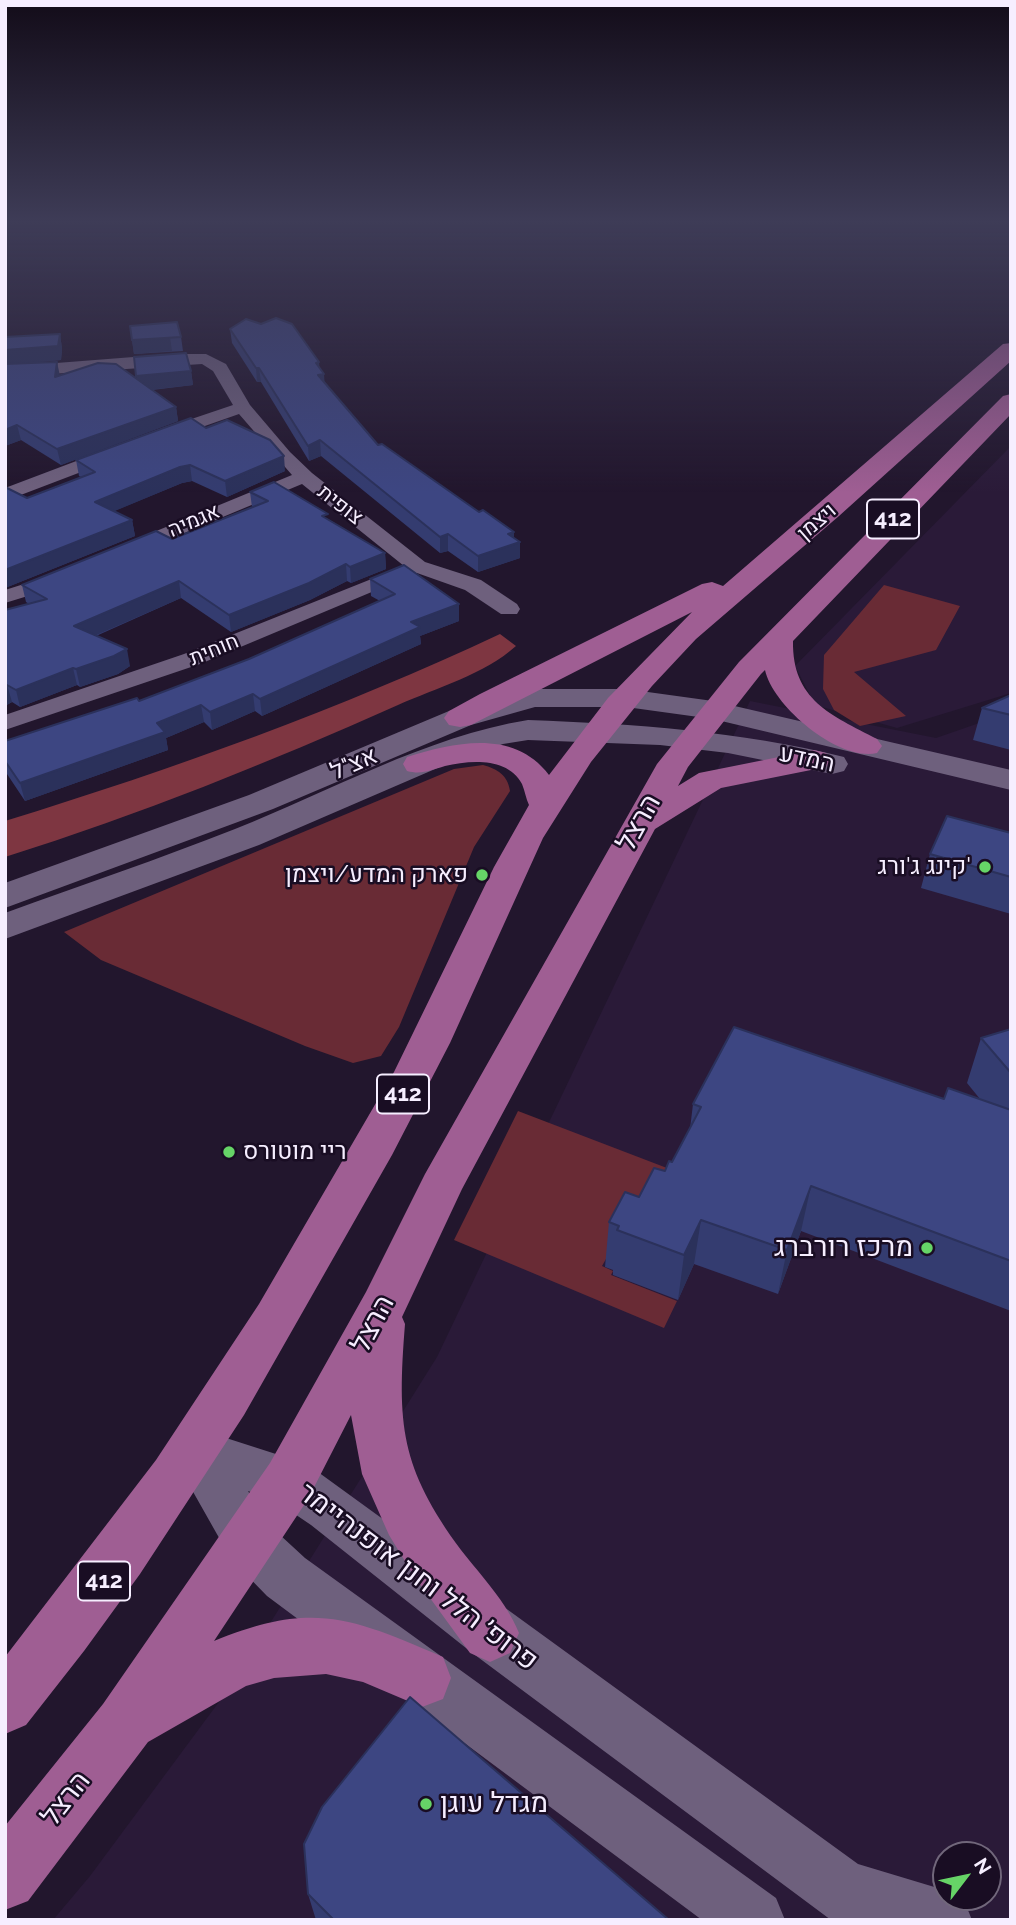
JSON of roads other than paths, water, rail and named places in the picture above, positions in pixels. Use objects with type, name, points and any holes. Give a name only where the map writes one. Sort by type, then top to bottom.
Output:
[{"type":"main road","name":"ויצמן","points":[[626,698],[689,631],[790,546],[1011,349]]},
{"type":"main road","name":"412","points":[[702,724],[778,639],[1011,401]]},
{"type":"main road","points":[[460,718],[509,690],[657,620],[790,546]]},
{"type":"main road","points":[[778,639],[775,657],[778,671],[792,698],[827,725],[866,746]]},
{"type":"main road","name":"אצ\"ל","points":[[5,896],[261,802],[460,718],[534,698],[626,698],[702,724]]},
{"type":"main road","name":"412","points":[[5,1704],[108,1575],[195,1451],[369,1159],[417,1069],[505,878],[545,804],[626,698]]},
{"type":"main road","name":"המדע","points":[[600,733],[702,724],[866,746],[1011,780]]},
{"type":"main road","name":"המדע","points":[[702,724],[814,760],[1011,806]]},
{"type":"main road","name":"הרצל","points":[[5,1878],[124,1725],[289,1481],[383,1307],[441,1187],[638,826],[702,724]]},
{"type":"main road","name":"אצ\"ל","points":[[5,927],[247,837],[470,742],[512,732],[600,733]]},
{"type":"main road","points":[[419,764],[461,752],[501,754],[523,766],[537,780],[545,804]]},
{"type":"main road","points":[[638,826],[711,779],[814,760]]},
{"type":"main road","points":[[383,1307],[376,1378],[378,1420],[388,1473],[413,1523],[490,1633]]},
{"type":"main road","points":[[124,1725],[225,1664],[289,1646],[327,1645],[373,1657],[422,1678]]},
{"type":"street","name":"צופית","points":[[38,369],[179,358],[206,359],[220,368],[243,407],[283,456],[305,477],[418,566],[473,585],[509,609]]},
{"type":"street","points":[[5,372],[38,369]]},
{"type":"street","points":[[5,391],[29,381],[38,369]]},
{"type":"street","points":[[5,495],[243,407]]},
{"type":"street","name":"אגמיה","points":[[114,556],[266,490],[305,477]]},
{"type":"street","name":"חוחית","points":[[5,723],[192,659],[418,566]]},
{"type":"street","points":[[5,597],[25,593],[75,572]]},
{"type":"street","points":[[195,1451],[248,1541],[286,1577],[754,1920]]},
{"type":"street","name":"פרופ׳ הלל וחנן אופנהיימר","points":[[195,1451],[289,1481],[330,1508],[490,1633],[861,1903],[941,1920]]},
{"type":"place","name":"קינג ג'ורג'","points":[[985,867]]},
{"type":"place","name":"פארק המדע/ויצמן","points":[[482,875]]},
{"type":"place","name":"ריי מוטורס","points":[[229,1152]]},
{"type":"place","name":"מרכז רורברג","points":[[927,1248]]},
{"type":"place","name":"מגדל עוגן","points":[[426,1804]]}]
